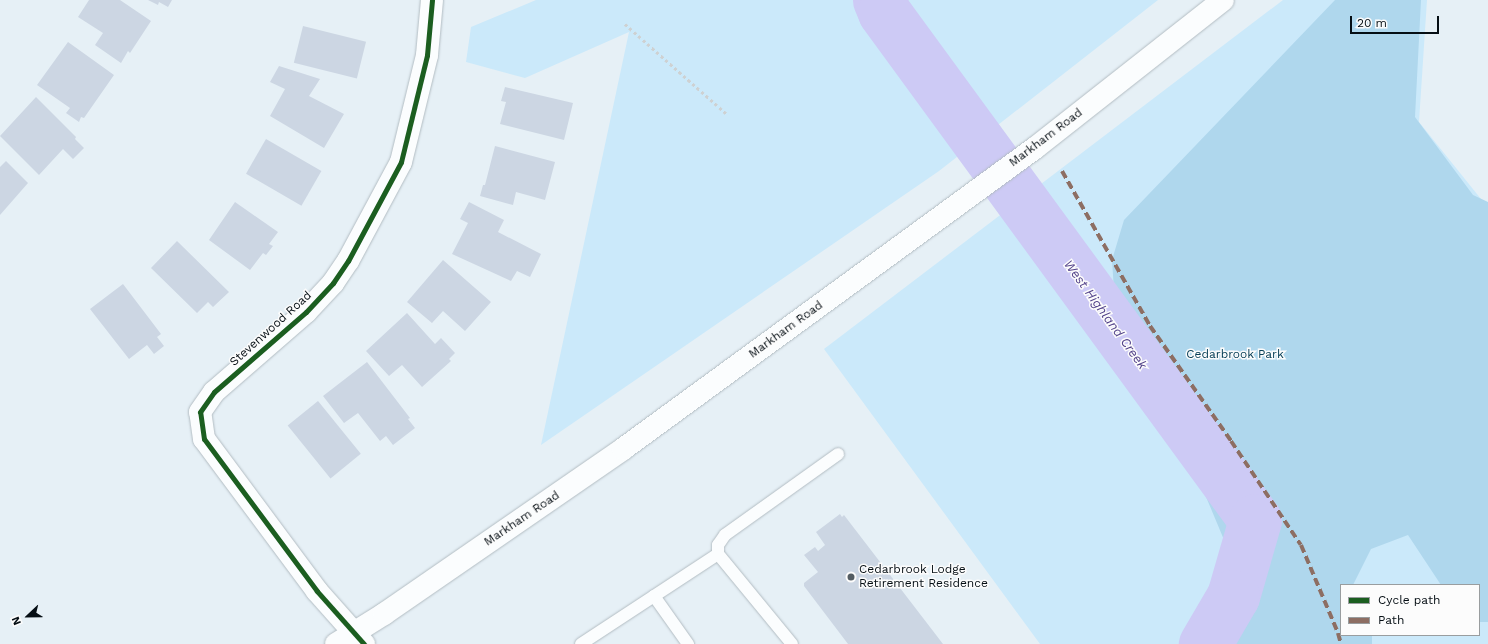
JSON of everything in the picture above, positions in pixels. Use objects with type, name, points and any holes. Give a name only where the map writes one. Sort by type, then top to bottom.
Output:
[{"type":"main road","name":"Stevenwood Road","points":[[351,640],[318,591],[204,439],[200,412],[214,392],[306,312],[333,283],[348,261],[401,162],[427,55],[432,0]]},
{"type":"main road","name":"Markham Road","points":[[351,640],[624,449],[942,214],[1035,148],[1224,0]]},
{"type":"lane","points":[[792,644],[718,554],[718,545],[724,535],[838,454]]},
{"type":"lane","points":[[586,643],[718,554]]},
{"type":"lane","points":[[654,596],[688,644]]},
{"type":"path","points":[[625,24],[728,115]]},
{"type":"green space","points":[[536,0],[1158,0],[939,171],[541,445],[629,32],[525,78],[466,62],[471,27]]},
{"type":"green space","name":"Cedarbrook Park","points":[[1283,0],[1427,0],[1419,122],[1488,206],[1488,644],[1040,644],[824,349]]},
{"type":"green space","points":[[1335,0],[1421,0],[1415,117],[1473,195],[1488,202],[1488,622],[1480,622],[1480,584],[1440,584],[1408,535],[1371,549],[1354,584],[1340,584],[1340,636],[1372,636],[1372,644],[1220,644],[1232,559],[1199,480],[1116,321],[1112,260],[1124,220]]},
{"type":"building","points":[[89,0],[120,0],[151,21],[130,53],[128,51],[121,63],[95,45],[103,33],[78,17]]},
{"type":"building","points":[[148,0],[172,0],[168,7],[159,2],[158,5]]},
{"type":"building","points":[[303,26],[366,42],[357,79],[294,63]]},
{"type":"building","points":[[68,42],[114,75],[84,118],[81,117],[79,122],[66,113],[70,108],[37,85]]},
{"type":"building","points":[[279,66],[320,79],[309,96],[344,114],[324,148],[270,116],[285,89],[270,82]]},
{"type":"building","points":[[505,87],[573,103],[564,140],[500,124],[506,102],[501,101]]},
{"type":"building","points":[[36,97],[76,137],[75,139],[84,148],[73,159],[63,149],[39,175],[0,136]]},
{"type":"building","points":[[266,139],[321,171],[301,206],[246,174]]},
{"type":"building","points":[[495,146],[555,162],[545,200],[516,192],[513,205],[480,196],[483,185],[485,185]]},
{"type":"building","points":[[6,161],[28,183],[0,215],[0,167]]},
{"type":"building","points":[[235,202],[278,232],[269,244],[273,246],[266,255],[263,253],[250,270],[209,240]]},
{"type":"building","points":[[469,202],[504,220],[498,232],[541,254],[530,277],[517,271],[511,281],[452,254],[468,223],[460,219]]},
{"type":"building","points":[[177,241],[229,292],[213,307],[208,302],[197,313],[151,268]]},
{"type":"building","points":[[443,260],[491,302],[465,331],[443,311],[432,323],[407,302]]},
{"type":"building","points":[[123,284],[161,334],[157,337],[164,346],[154,354],[147,345],[129,359],[90,309]]},
{"type":"building","points":[[407,313],[435,344],[441,338],[455,353],[449,359],[451,361],[422,387],[402,365],[389,376],[366,351]]},
{"type":"building","points":[[367,362],[410,418],[408,419],[415,428],[393,445],[386,436],[380,441],[358,413],[344,423],[323,396]]},
{"type":"building","points":[[318,401],[361,454],[330,478],[288,426]]},
{"type":"building","name":"Cedarbrook Lodge Retirement Residence","points":[[840,514],[842,517],[844,515],[943,644],[848,644],[804,586],[804,583],[818,572],[804,555],[815,547],[818,551],[825,545],[816,532]]},
{"type":"waterway","name":"West Highland Creek","points":[[879,0],[884,12],[1255,520],[1233,596],[1205,644]]},
{"type":"marked path","points":[[1062,171],[1150,326],[1231,441],[1301,545],[1338,633],[1341,644]]},
{"type":"cycle path","points":[[364,644],[317,591],[204,439],[200,412],[214,392],[306,312],[333,283],[348,261],[401,162],[427,55],[432,0]]},
{"type":"place","name":"Cedarbrook Lodge Retirement Residence","points":[[851,577]]}]
